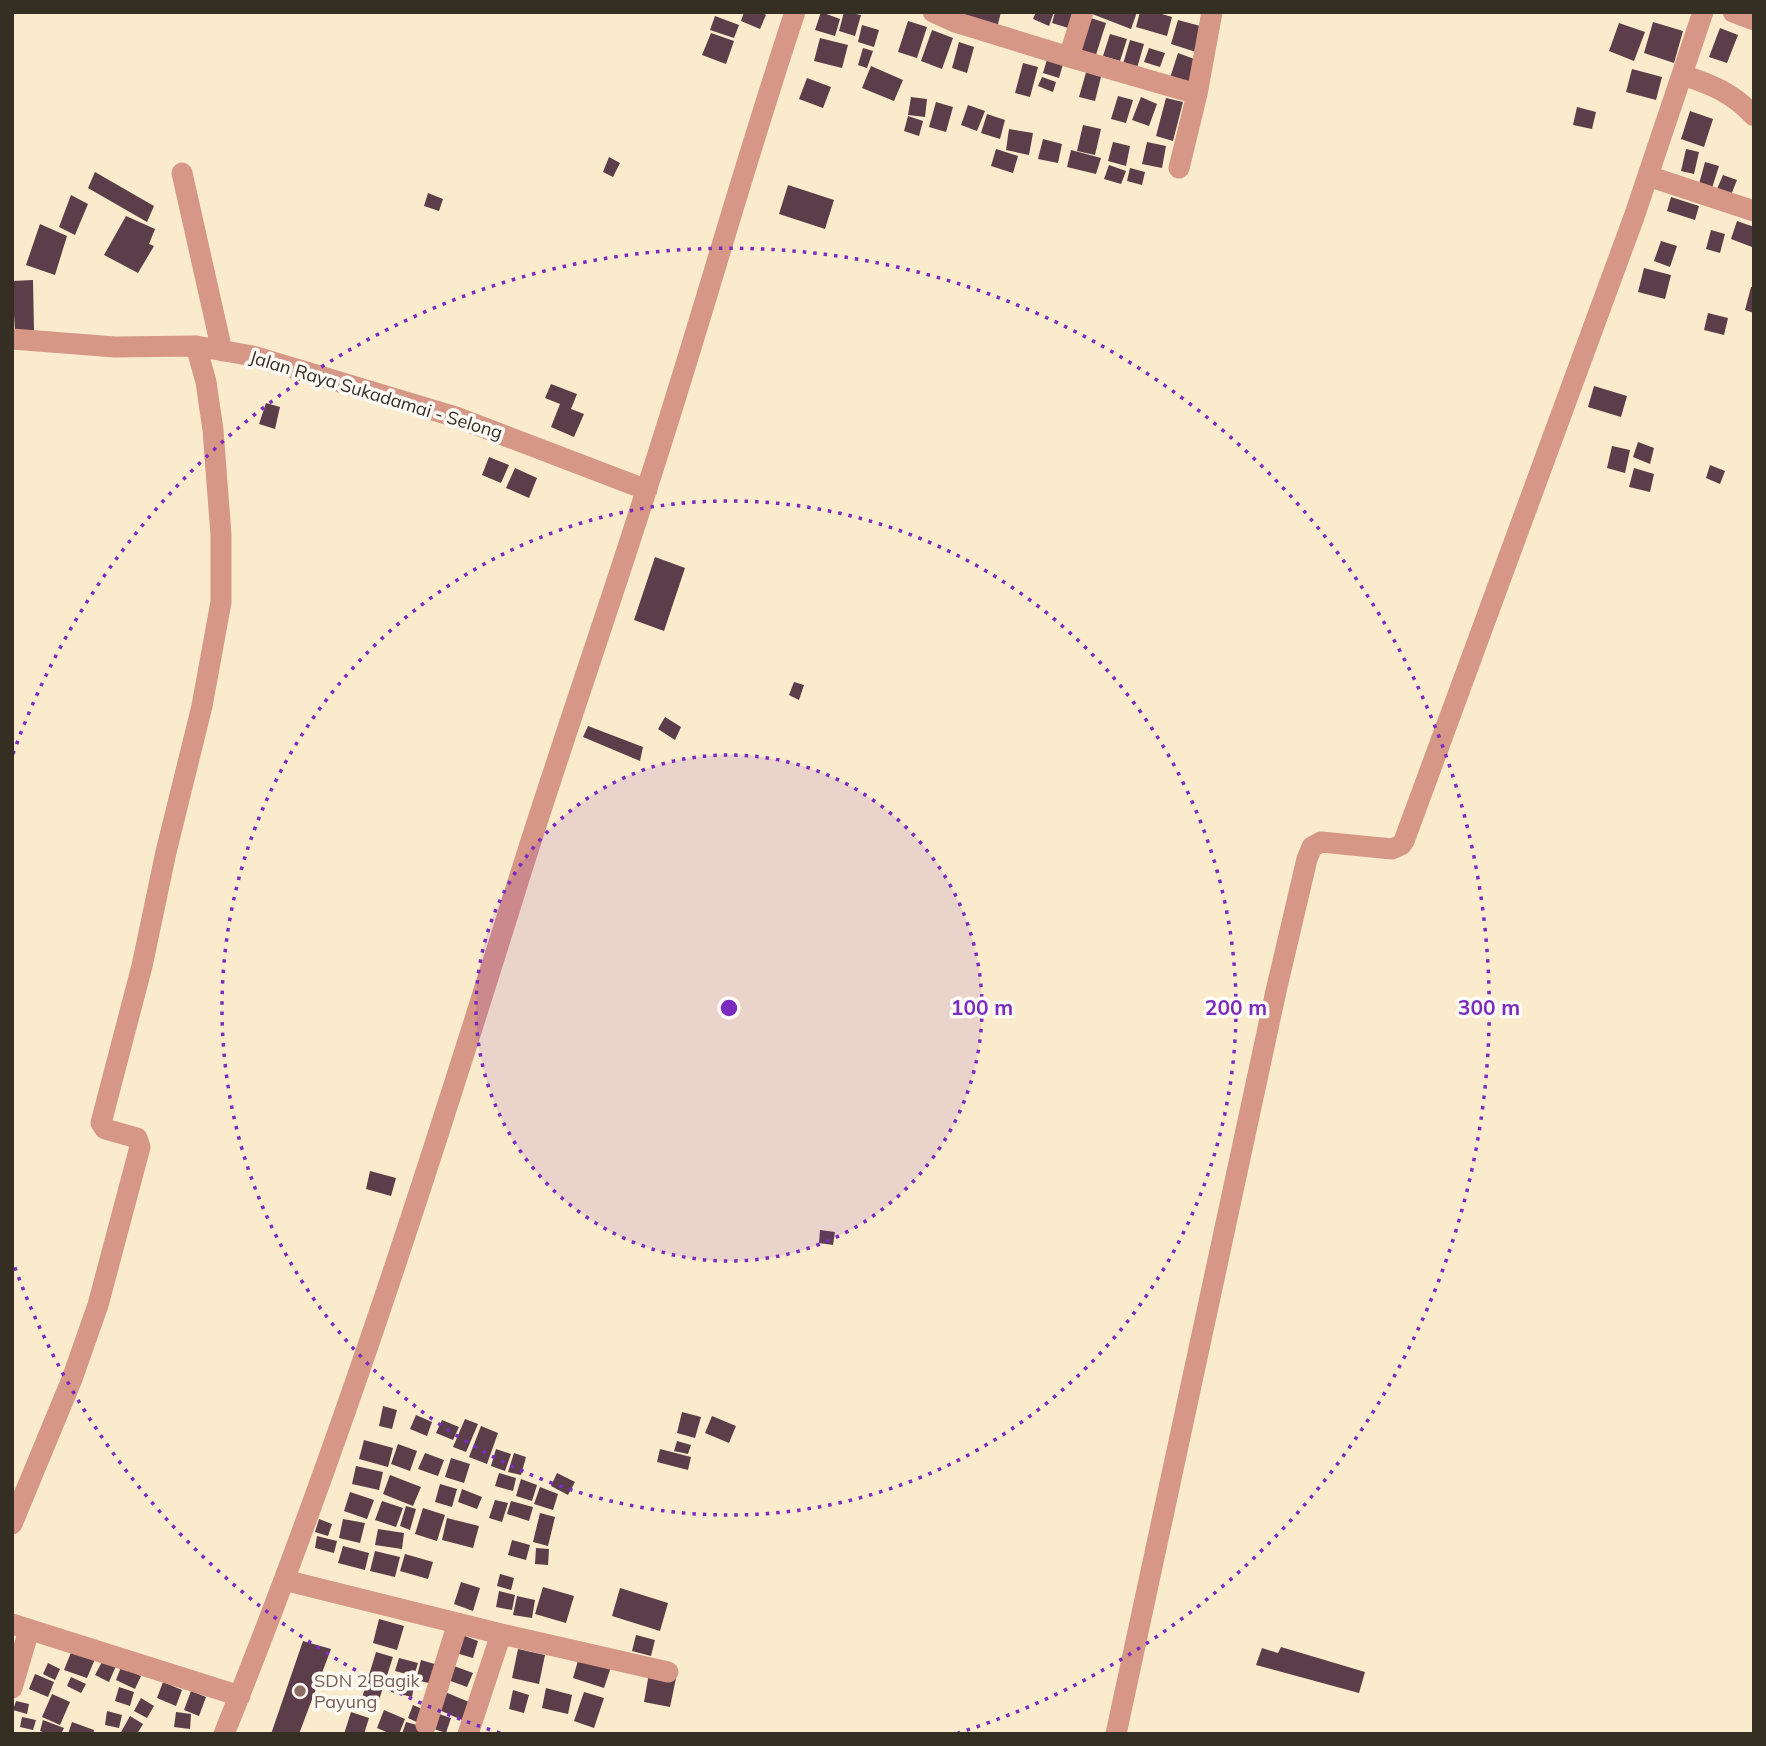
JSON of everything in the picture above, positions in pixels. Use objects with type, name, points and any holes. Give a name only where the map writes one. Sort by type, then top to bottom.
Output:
[{"type":"street","points":[[224,1734],[356,1385],[438,1140],[568,724],[647,490],[758,122],[795,12]]},
{"type":"street","points":[[933,12],[956,17],[1069,57],[1197,94]]},
{"type":"street","points":[[1069,57],[1083,12]]},
{"type":"street","points":[[1179,168],[1197,94],[1212,12]]},
{"type":"street","points":[[1116,1734],[1273,1004],[1307,859],[1312,847],[1321,842],[1392,849],[1404,841],[1648,176],[1703,12]]},
{"type":"street","points":[[1733,12],[1754,20]]},
{"type":"street","points":[[1682,75],[1700,80],[1740,100],[1754,116]]},
{"type":"street","points":[[182,173],[222,351]]},
{"type":"street","points":[[1648,176],[1754,211]]},
{"type":"street","name":"Jalan Raya Sukadamai - Selong","points":[[12,339],[115,346],[196,346],[253,356],[456,417],[647,490]]},
{"type":"street","points":[[12,1524],[72,1379],[98,1305],[140,1147],[137,1138],[105,1129],[101,1124],[142,966],[166,852],[202,706],[221,602],[221,535],[213,430],[206,382],[196,346]]},
{"type":"street","points":[[284,1580],[668,1672]]},
{"type":"street","points":[[426,1725],[458,1623]]},
{"type":"street","points":[[12,1688],[21,1627],[240,1696]]},
{"type":"street","points":[[468,1734],[501,1634]]},
{"type":"building","points":[[744,12],[761,12],[766,15],[760,29],[741,21]]},
{"type":"building","points":[[821,12],[840,19],[835,36],[815,30]]},
{"type":"building","points":[[844,12],[861,15],[855,36],[839,31]]},
{"type":"building","points":[[965,12],[1001,12],[997,28],[964,15]]},
{"type":"building","points":[[1036,12],[1054,12],[1049,26],[1033,19]]},
{"type":"building","points":[[1055,12],[1076,12],[1075,30],[1052,23]]},
{"type":"building","points":[[1087,12],[1137,12],[1131,29]]},
{"type":"building","points":[[1140,12],[1155,12],[1172,17],[1167,36],[1136,27]]},
{"type":"building","points":[[715,16],[739,25],[734,38],[710,30]]},
{"type":"building","points":[[1088,17],[1106,23],[1095,58],[1077,52]]},
{"type":"building","points":[[1178,20],[1204,27],[1196,52],[1171,44]]},
{"type":"building","points":[[908,21],[927,27],[917,58],[898,52]]},
{"type":"building","points":[[1653,22],[1683,31],[1674,63],[1644,53]]},
{"type":"building","points":[[1619,23],[1645,32],[1634,61],[1609,51]]},
{"type":"building","points":[[862,25],[879,30],[874,47],[858,42]]},
{"type":"building","points":[[1720,28],[1738,35],[1727,63],[1709,57]]},
{"type":"building","points":[[932,30],[953,38],[942,69],[921,61]]},
{"type":"building","points":[[711,33],[734,41],[726,64],[702,55]]},
{"type":"building","points":[[1110,34],[1127,39],[1120,61],[1103,56]]},
{"type":"building","points":[[820,38],[848,45],[842,68],[814,61]]},
{"type":"building","points":[[1130,40],[1144,44],[1137,68],[1123,64]]},
{"type":"building","points":[[959,42],[974,47],[967,73],[952,68]]},
{"type":"building","points":[[863,48],[873,51],[867,68],[858,65]]},
{"type":"building","points":[[1149,48],[1165,53],[1160,67],[1144,62]]},
{"type":"building","points":[[1178,53],[1197,60],[1189,85],[1170,78]]},
{"type":"building","points":[[1048,56],[1064,61],[1059,78],[1043,73]]},
{"type":"building","points":[[1023,63],[1038,67],[1030,97],[1015,93]]},
{"type":"building","points":[[871,66],[903,80],[894,101],[862,88]]},
{"type":"building","points":[[1087,69],[1102,73],[1095,101],[1079,97]]},
{"type":"building","points":[[1632,69],[1662,77],[1656,100],[1626,92]]},
{"type":"building","points":[[1042,77],[1056,82],[1053,92],[1038,86]]},
{"type":"building","points":[[807,78],[831,87],[823,108],[799,99]]},
{"type":"building","points":[[1118,96],[1133,100],[1126,123],[1111,119]]},
{"type":"building","points":[[911,97],[927,99],[925,117],[908,115]]},
{"type":"building","points":[[1141,97],[1157,104],[1149,126],[1132,120]]},
{"type":"building","points":[[1166,98],[1183,102],[1173,141],[1156,136]]},
{"type":"building","points":[[936,102],[953,107],[946,132],[929,127]]},
{"type":"building","points":[[968,105],[985,111],[977,131],[961,125]]},
{"type":"building","points":[[1577,107],[1596,112],[1592,129],[1573,125]]},
{"type":"building","points":[[1690,111],[1713,119],[1704,147],[1681,139]]},
{"type":"building","points":[[987,114],[1005,120],[1000,139],[981,133]]},
{"type":"building","points":[[908,116],[923,121],[919,136],[904,131]]},
{"type":"building","points":[[1083,125],[1101,129],[1095,155],[1077,151]]},
{"type":"building","points":[[1009,129],[1033,133],[1029,155],[1006,150]]},
{"type":"building","points":[[1043,139],[1062,144],[1058,163],[1038,159]]},
{"type":"building","points":[[1113,142],[1130,146],[1126,166],[1108,161]]},
{"type":"building","points":[[1147,142],[1166,146],[1162,168],[1142,164]]},
{"type":"building","points":[[996,149],[1018,156],[1013,173],[991,166]]},
{"type":"building","points":[[1686,149],[1699,152],[1694,174],[1681,171]]},
{"type":"building","points":[[1071,150],[1101,158],[1096,174],[1067,167]]},
{"type":"building","points":[[609,157],[620,163],[613,177],[603,172]]},
{"type":"building","points":[[1705,162],[1719,166],[1712,188],[1699,184]]},
{"type":"building","points":[[1109,165],[1126,171],[1121,184],[1104,179]]},
{"type":"building","points":[[1130,168],[1145,172],[1142,185],[1127,181]]},
{"type":"building","points":[[95,172],[154,206],[147,222],[88,188]]},
{"type":"building","points":[[1723,175],[1737,180],[1731,195],[1717,189]]},
{"type":"building","points":[[788,185],[834,200],[825,229],[779,214]]},
{"type":"building","points":[[428,193],[443,199],[439,211],[424,206]]},
{"type":"building","points":[[71,195],[88,204],[75,235],[59,227]]},
{"type":"building","points":[[1671,197],[1699,206],[1695,220],[1667,211]]},
{"type":"building","points":[[126,216],[155,229],[149,244],[154,246],[138,273],[104,255]]},
{"type":"building","points":[[1737,221],[1754,227],[1752,247],[1731,239]]},
{"type":"building","points":[[40,224],[67,236],[55,275],[26,265]]},
{"type":"building","points":[[1711,230],[1725,234],[1720,253],[1706,249]]},
{"type":"building","points":[[1661,241],[1677,246],[1670,267],[1654,261]]},
{"type":"building","points":[[1644,268],[1671,275],[1665,299],[1638,292]]},
{"type":"building","points":[[33,280],[34,331],[15,331],[12,281]]},
{"type":"building","points":[[1751,287],[1754,287],[1754,313],[1745,310]]},
{"type":"building","points":[[1708,313],[1728,318],[1724,335],[1704,330]]},
{"type":"building","points":[[551,384],[577,394],[571,409],[584,414],[574,437],[551,427],[560,404],[545,398]]},
{"type":"building","points":[[1594,386],[1627,396],[1621,417],[1588,407]]},
{"type":"building","points":[[266,403],[280,407],[275,429],[259,424]]},
{"type":"building","points":[[1638,442],[1654,448],[1650,464],[1633,457]]},
{"type":"building","points":[[1612,446],[1630,450],[1625,473],[1607,468]]},
{"type":"building","points":[[489,457],[509,465],[501,483],[482,475]]},
{"type":"building","points":[[1710,465],[1725,471],[1720,484],[1706,478]]},
{"type":"building","points":[[515,468],[537,478],[529,498],[506,488]]},
{"type":"building","points":[[1634,468],[1654,474],[1650,492],[1629,487]]},
{"type":"building","points":[[655,557],[685,568],[664,631],[634,620]]},
{"type":"building","points":[[794,682],[804,685],[799,700],[789,695]]},
{"type":"building","points":[[665,717],[681,727],[675,740],[658,729]]},
{"type":"building","points":[[588,726],[643,747],[640,761],[583,737]]},
{"type":"building","points":[[370,1171],[396,1178],[391,1196],[366,1189]]},
{"type":"building","points":[[820,1230],[835,1232],[833,1245],[819,1243]]},
{"type":"building","points":[[383,1406],[397,1410],[392,1429],[379,1426]]},
{"type":"building","points":[[682,1412],[701,1417],[695,1438],[677,1433]]},
{"type":"building","points":[[416,1415],[432,1422],[427,1436],[410,1429]]},
{"type":"building","points":[[712,1416],[736,1426],[729,1443],[705,1433]]},
{"type":"building","points":[[465,1419],[478,1424],[466,1452],[453,1447]]},
{"type":"building","points":[[442,1420],[459,1427],[453,1440],[436,1433]]},
{"type":"building","points":[[481,1426],[498,1433],[487,1464],[469,1457]]},
{"type":"building","points":[[364,1440],[393,1448],[388,1467],[359,1459]]},
{"type":"building","points":[[677,1441],[691,1445],[688,1454],[674,1451]]},
{"type":"building","points":[[398,1444],[417,1451],[410,1471],[391,1464]]},
{"type":"building","points":[[496,1449],[511,1454],[505,1471],[491,1466]]},
{"type":"building","points":[[660,1449],[691,1457],[688,1470],[657,1462]]},
{"type":"building","points":[[425,1453],[444,1460],[438,1476],[418,1469]]},
{"type":"building","points":[[514,1453],[526,1457],[521,1475],[508,1472]]},
{"type":"building","points":[[451,1458],[470,1464],[464,1483],[445,1477]]},
{"type":"building","points":[[356,1466],[383,1472],[379,1490],[352,1484]]},
{"type":"building","points":[[499,1473],[516,1478],[513,1491],[495,1486]]},
{"type":"building","points":[[557,1473],[575,1482],[568,1495],[551,1486]]},
{"type":"building","points":[[390,1475],[421,1487],[413,1506],[383,1494]]},
{"type":"building","points":[[521,1479],[537,1485],[532,1501],[516,1496]]},
{"type":"building","points":[[440,1484],[457,1489],[452,1507],[435,1502]]},
{"type":"building","points":[[540,1487],[558,1494],[553,1510],[534,1504]]},
{"type":"building","points":[[462,1489],[482,1497],[477,1509],[458,1502]]},
{"type":"building","points":[[350,1492],[374,1500],[367,1519],[344,1511]]},
{"type":"building","points":[[495,1500],[508,1503],[502,1522],[489,1518]]},
{"type":"building","points":[[382,1501],[403,1508],[396,1527],[375,1520]]},
{"type":"building","points":[[511,1501],[533,1507],[529,1521],[507,1514]]},
{"type":"building","points":[[406,1506],[416,1509],[410,1530],[400,1526]]},
{"type":"building","points":[[423,1508],[445,1515],[437,1541],[415,1534]]},
{"type":"building","points":[[540,1513],[555,1517],[548,1546],[533,1542]]},
{"type":"building","points":[[447,1518],[479,1526],[473,1548],[442,1540]]},
{"type":"building","points":[[319,1519],[332,1524],[328,1536],[315,1532]]},
{"type":"building","points":[[343,1519],[365,1523],[360,1543],[339,1538]]},
{"type":"building","points":[[378,1529],[404,1533],[402,1549],[375,1545]]},
{"type":"building","points":[[317,1536],[337,1541],[334,1553],[315,1548]]},
{"type":"building","points":[[512,1540],[530,1545],[526,1560],[508,1555]]},
{"type":"building","points":[[343,1546],[369,1553],[365,1570],[338,1563]]},
{"type":"building","points":[[536,1548],[549,1549],[548,1565],[535,1564]]},
{"type":"building","points":[[375,1551],[400,1557],[395,1577],[370,1571]]},
{"type":"building","points":[[405,1554],[433,1562],[428,1579],[400,1571]]},
{"type":"building","points":[[500,1574],[514,1578],[511,1590],[497,1586]]},
{"type":"building","points":[[461,1582],[480,1588],[473,1611],[454,1604]]},
{"type":"building","points":[[543,1587],[574,1596],[566,1623],[535,1614]]},
{"type":"building","points":[[620,1588],[668,1603],[660,1631],[612,1616]]},
{"type":"building","points":[[499,1591],[515,1595],[512,1610],[496,1607]]},
{"type":"building","points":[[517,1596],[535,1600],[532,1618],[513,1615]]},
{"type":"building","points":[[379,1619],[404,1626],[397,1650],[373,1643]]},
{"type":"building","points":[[462,1635],[478,1641],[473,1658],[456,1653]]},
{"type":"building","points":[[636,1635],[655,1640],[651,1656],[632,1651]]},
{"type":"building","name":"SDN 2 Bagik Payung","points":[[303,1641],[331,1649],[299,1734],[271,1734]]},
{"type":"building","points":[[1281,1647],[1365,1672],[1359,1693],[1256,1665],[1262,1648],[1278,1653]]},
{"type":"building","points":[[518,1649],[545,1655],[539,1684],[512,1678]]},
{"type":"building","points":[[72,1650],[95,1659],[87,1678],[64,1670]]},
{"type":"building","points":[[376,1652],[393,1657],[378,1703],[362,1698]]},
{"type":"building","points":[[579,1657],[611,1667],[604,1688],[573,1678]]},
{"type":"building","points":[[399,1658],[418,1663],[414,1676],[395,1671]]},
{"type":"building","points":[[103,1660],[116,1666],[109,1682],[95,1675]]},
{"type":"building","points":[[421,1660],[438,1665],[433,1684],[416,1680]]},
{"type":"building","points":[[48,1663],[60,1669],[55,1680],[43,1674]]},
{"type":"building","points":[[454,1666],[473,1673],[467,1687],[448,1680]]},
{"type":"building","points":[[121,1667],[141,1676],[135,1689],[116,1680]]},
{"type":"building","points":[[649,1673],[676,1678],[670,1707],[644,1702]]},
{"type":"building","points":[[35,1674],[54,1682],[48,1697],[29,1689]]},
{"type":"building","points":[[395,1676],[415,1681],[412,1697],[391,1692]]},
{"type":"building","points":[[71,1677],[86,1684],[81,1693],[67,1686]]},
{"type":"building","points":[[163,1682],[182,1690],[176,1706],[157,1698]]},
{"type":"building","points":[[119,1687],[134,1692],[130,1706],[115,1701]]},
{"type":"building","points":[[546,1688],[572,1695],[568,1714],[542,1708]]},
{"type":"building","points":[[513,1690],[529,1695],[524,1713],[509,1709]]},
{"type":"building","points":[[191,1691],[206,1697],[199,1716],[184,1710]]},
{"type":"building","points":[[445,1692],[469,1702],[462,1720],[437,1709]]},
{"type":"building","points":[[584,1692],[604,1698],[594,1728],[574,1721]]},
{"type":"building","points":[[52,1694],[70,1702],[60,1725],[42,1717]]},
{"type":"building","points":[[141,1698],[154,1706],[147,1718],[134,1711]]},
{"type":"building","points":[[16,1701],[29,1704],[27,1714],[13,1710]]},
{"type":"building","points":[[413,1705],[426,1711],[421,1724],[408,1718]]},
{"type":"building","points":[[384,1710],[405,1719],[399,1734],[391,1734],[377,1728]]},
{"type":"building","points":[[107,1711],[122,1715],[119,1728],[105,1725]]},
{"type":"building","points":[[176,1712],[191,1714],[190,1729],[174,1727]]},
{"type":"building","points":[[351,1712],[369,1718],[364,1734],[344,1734]]},
{"type":"building","points":[[433,1712],[451,1718],[446,1733],[428,1727]]},
{"type":"building","points":[[130,1716],[143,1724],[137,1734],[120,1734]]},
{"type":"building","points":[[22,1717],[36,1720],[33,1730],[20,1727]]},
{"type":"building","points":[[43,1720],[64,1728],[61,1734],[40,1731]]},
{"type":"building","points":[[72,1722],[94,1730],[93,1734],[68,1734]]},
{"type":"building","points":[[406,1722],[424,1727],[422,1734],[402,1734]]},
{"type":"place","name":"SDN 2 Bagik Payung","points":[[300,1691]]}]
